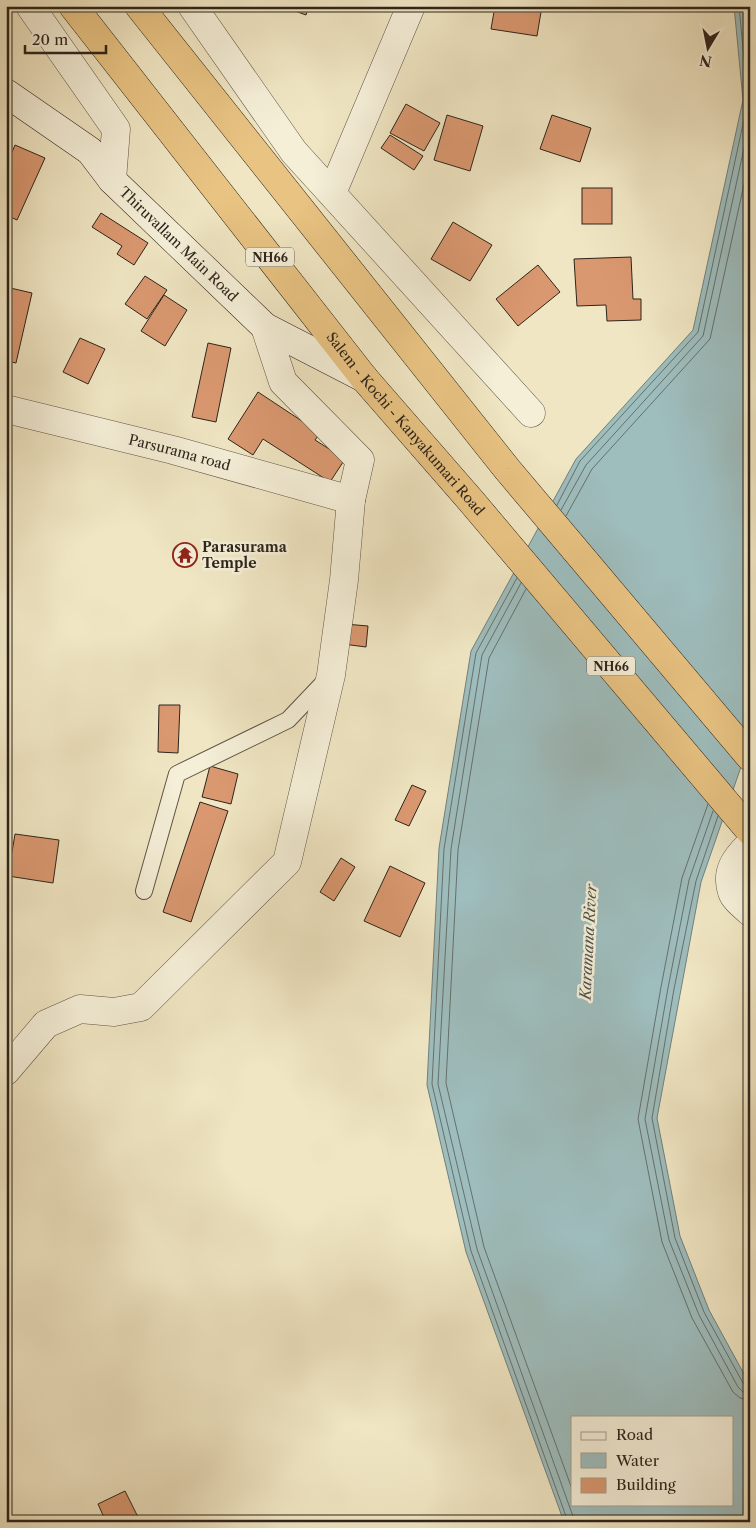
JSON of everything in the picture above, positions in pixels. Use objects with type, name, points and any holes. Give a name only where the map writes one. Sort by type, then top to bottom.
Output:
[{"type":"highway","name":"Salem - Kochi - Kanyakumari Road","points":[[73,6],[364,378],[472,502],[750,831]]},
{"type":"highway","points":[[139,6],[507,469],[750,757]]},
{"type":"street","points":[[30,6],[116,128],[112,180]]},
{"type":"street","points":[[192,6],[294,152],[531,413]]},
{"type":"street","points":[[332,193],[412,6]]},
{"type":"street","name":"Thiruvallam Main Road","points":[[6,92],[90,151],[112,180],[266,327],[364,378]]},
{"type":"street","points":[[6,1071],[46,1024],[80,1009],[114,1012],[141,1007],[287,862],[331,675],[344,580],[351,500],[360,460],[283,382],[266,327]]},
{"type":"street","name":"Parsurama road","points":[[6,409],[173,450],[351,500]]},
{"type":"street","points":[[750,844],[738,856],[730,869],[732,893],[750,912]]},
{"type":"lane","points":[[144,891],[177,774],[288,720],[331,675]]},
{"type":"water","name":"Karamana River","points":[[734,6],[750,6],[750,741],[701,882],[657,1118],[680,1236],[709,1310],[750,1385],[750,1522],[564,1522],[466,1252],[427,1085],[439,848],[471,651],[576,459],[693,330],[743,100]]},
{"type":"building","points":[[281,6],[309,6],[306,15]]},
{"type":"building","points":[[495,6],[542,6],[537,36],[491,29]]},
{"type":"building","points":[[406,104],[440,123],[424,151],[390,133]]},
{"type":"building","points":[[447,115],[483,126],[470,171],[434,160]]},
{"type":"building","points":[[552,115],[591,128],[580,162],[540,149]]},
{"type":"building","points":[[390,135],[423,156],[414,170],[381,148]]},
{"type":"building","points":[[15,145],[45,158],[17,220],[6,215],[6,166]]},
{"type":"building","points":[[582,188],[612,188],[612,224],[582,224]]},
{"type":"building","points":[[101,213],[148,243],[134,265],[117,254],[122,246],[92,227]]},
{"type":"building","points":[[453,222],[492,245],[470,281],[431,259]]},
{"type":"building","points":[[631,257],[633,299],[641,299],[641,320],[607,321],[606,305],[577,306],[574,259]]},
{"type":"building","points":[[538,265],[560,292],[518,326],[496,299]]},
{"type":"building","points":[[145,276],[167,290],[147,319],[125,304]]},
{"type":"building","points":[[6,287],[32,293],[16,363],[6,361]]},
{"type":"building","points":[[164,295],[187,310],[165,346],[141,331]]},
{"type":"building","points":[[80,338],[105,349],[88,384],[63,372]]},
{"type":"building","points":[[208,343],[231,348],[216,422],[192,417]]},
{"type":"building","points":[[258,392],[320,433],[315,440],[345,459],[330,482],[263,439],[253,455],[228,439]]},
{"type":"building","points":[[345,624],[368,626],[366,647],[343,644]]},
{"type":"building","points":[[159,705],[180,705],[178,753],[158,752]]},
{"type":"building","points":[[210,766],[238,774],[231,804],[202,797]]},
{"type":"building","points":[[412,785],[426,791],[409,826],[395,820]]},
{"type":"building","points":[[200,802],[228,811],[191,922],[163,912]]},
{"type":"building","points":[[15,834],[59,840],[53,883],[8,876]]},
{"type":"building","points":[[341,858],[355,867],[334,901],[320,892]]},
{"type":"building","points":[[390,866],[425,883],[400,937],[364,921]]},
{"type":"building","points":[[125,1491],[139,1519],[133,1522],[106,1522],[98,1504]]},
{"type":"building","points":[[33,1517],[33,1522],[6,1522],[6,1519]]},
{"type":"place","name":"Parasurama Temple","points":[[185,555]]}]
